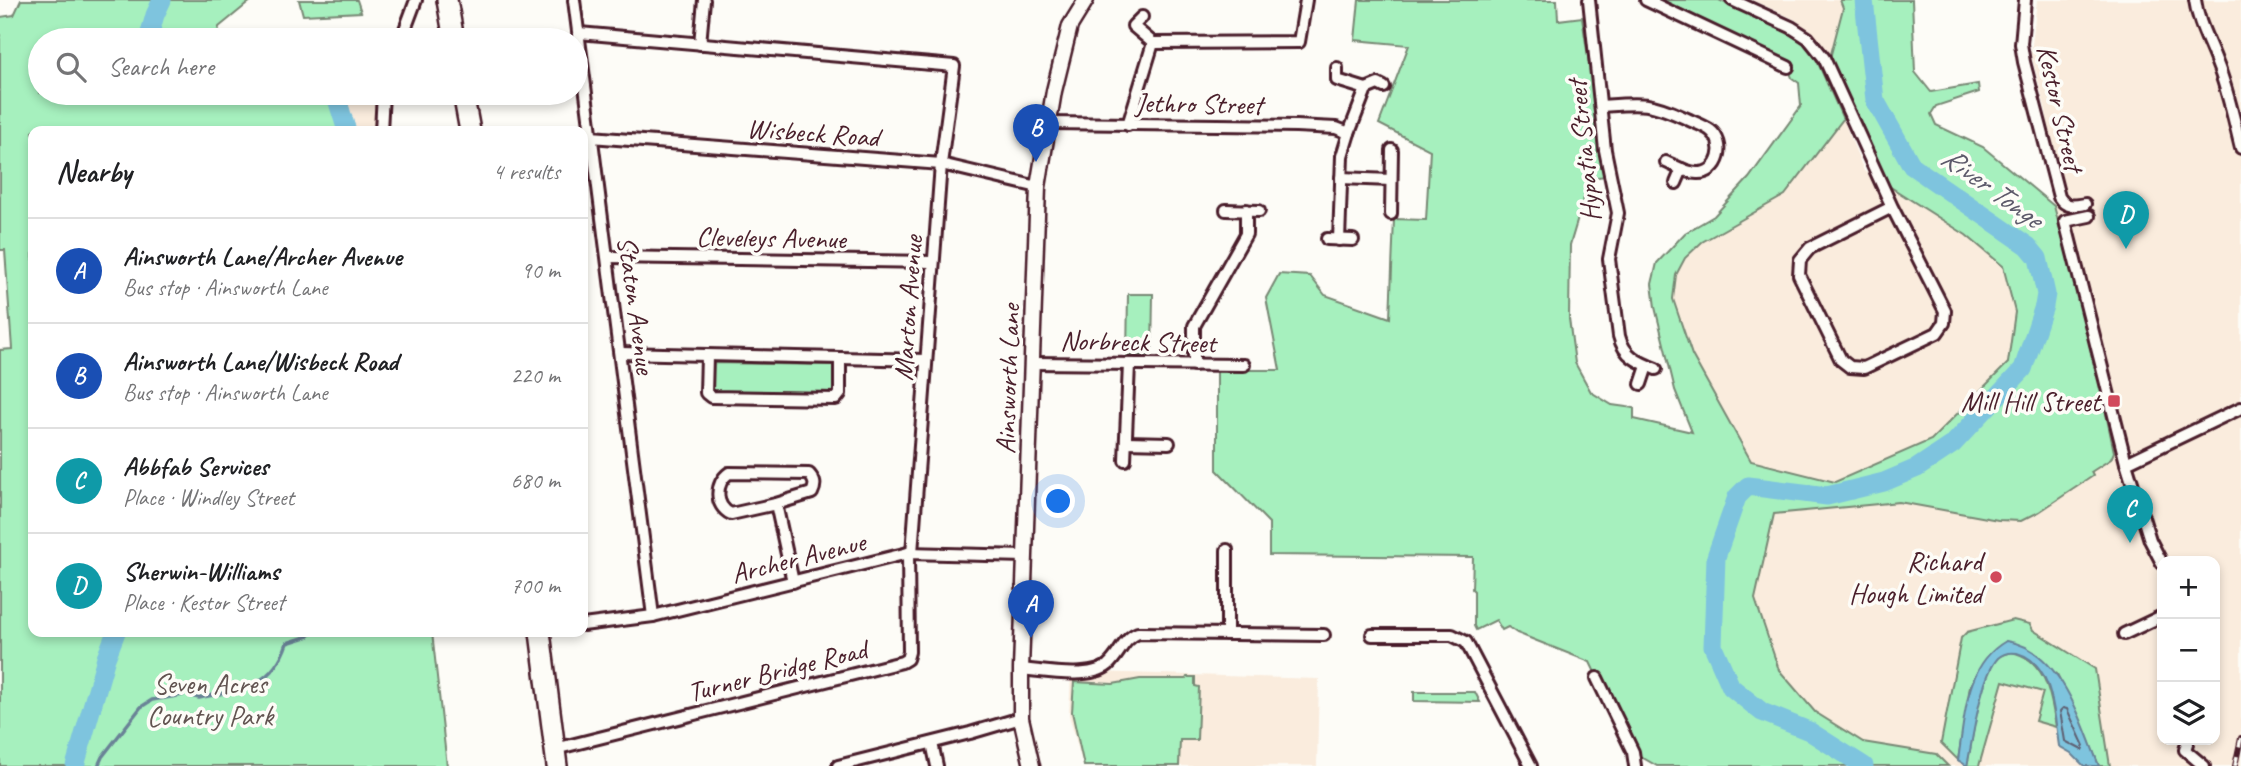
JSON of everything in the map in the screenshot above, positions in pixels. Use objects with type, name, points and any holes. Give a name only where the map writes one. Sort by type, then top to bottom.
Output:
[{"type":"highway","points":[[447,0],[452,28]]},
{"type":"highway","points":[[465,105],[469,126]]},
{"type":"highway","points":[[541,637],[556,757]]},
{"type":"main road","name":"Ainsworth Lane","points":[[1032,766],[1021,718],[1021,669],[1038,187],[1070,26],[1086,0]]},
{"type":"street","points":[[406,28],[416,0]]},
{"type":"street","name":"Staton Avenue","points":[[574,0],[578,28]]},
{"type":"street","points":[[588,34],[700,44],[704,0]]},
{"type":"street","points":[[1142,17],[1133,26],[1153,43],[1299,42],[1306,0]]},
{"type":"street","name":"Hypatia Street","points":[[1589,0],[1605,150],[1618,213],[1609,259],[1619,337],[1628,354],[1639,363],[1652,367],[1642,384]]},
{"type":"street","points":[[1732,0],[1791,27],[1808,38],[1824,58],[1892,207],[1945,311],[1944,323],[1937,333],[1864,368],[1850,367],[1841,360],[1799,275],[1800,260],[1811,248],[1892,207]]},
{"type":"street","name":"Kestor Street","points":[[2025,0],[2021,44],[2024,62],[2059,197],[2066,205],[2085,204]]},
{"type":"street","points":[[2195,0],[2199,20],[2227,92],[2241,148]]},
{"type":"street","points":[[1648,1],[1788,67]]},
{"type":"street","points":[[1128,125],[1153,43]]},
{"type":"street","name":"Marton Avenue","points":[[700,44],[954,66],[941,164],[910,553]]},
{"type":"street","points":[[1337,68],[1336,80],[1366,89],[1378,84],[1384,87]]},
{"type":"street","points":[[1339,240],[1342,156],[1366,89]]},
{"type":"street","points":[[1601,106],[1642,102],[1662,107],[1710,130],[1717,140],[1720,150],[1718,160],[1711,169],[1700,174],[1666,162]]},
{"type":"street","points":[[381,126],[382,105]]},
{"type":"street","name":"Staton Avenue","points":[[584,105],[586,126]]},
{"type":"street","name":"Jethro Street","points":[[1049,123],[1296,126],[1336,128],[1349,133]]},
{"type":"street","name":"Wisbeck Road","points":[[588,138],[941,164],[1038,187]]},
{"type":"street","name":"Staton Avenue","points":[[588,144],[608,257],[653,616]]},
{"type":"street","points":[[1391,214],[1392,150]]},
{"type":"street","points":[[1676,183],[1682,169]]},
{"type":"street","points":[[1341,177],[1391,180]]},
{"type":"street","points":[[1226,210],[1259,211]]},
{"type":"street","points":[[1194,365],[1194,326],[1246,234],[1246,210]]},
{"type":"street","points":[[2089,216],[2064,221],[2126,463],[2150,540],[2158,556]]},
{"type":"street","points":[[1327,239],[1353,240]]},
{"type":"street","name":"Cleveleys Avenue","points":[[608,257],[933,262]]},
{"type":"street","points":[[620,354],[925,360]]},
{"type":"street","points":[[707,356],[706,393],[711,397],[766,398],[836,399],[840,394],[840,358]]},
{"type":"street","name":"Norbreck Street","points":[[1032,363],[1244,365]]},
{"type":"street","points":[[1125,460],[1129,364]]},
{"type":"street","points":[[2126,463],[2241,408]]},
{"type":"street","points":[[1126,442],[1169,443]]},
{"type":"street","points":[[729,473],[809,474],[814,480],[812,493],[776,504],[731,513],[720,505],[718,486],[722,478],[729,473]]},
{"type":"street","points":[[776,504],[793,582]]},
{"type":"street","points":[[1227,550],[1227,634]]},
{"type":"street","name":"Archer Avenue","points":[[588,624],[653,616],[910,553],[1025,556]]},
{"type":"street","name":"Turner Bridge Road","points":[[556,757],[902,662],[907,659],[909,652],[910,553]]},
{"type":"street","points":[[2123,634],[2157,618]]},
{"type":"street","points":[[1021,669],[1094,672],[1108,664],[1129,637],[1138,633],[1198,639],[1227,634],[1324,635]]},
{"type":"street","points":[[1372,635],[1452,635],[1466,642],[1531,766]]},
{"type":"street","points":[[1597,678],[1599,696],[1633,752],[1635,766]]},
{"type":"street","points":[[838,766],[856,764],[1021,718]]},
{"type":"street","points":[[932,743],[937,766]]},
{"type":"street","points":[[2187,745],[2204,766]]},
{"type":"shaded area","points":[[1752,0],[1840,0],[1843,8],[1830,58],[1811,32],[1794,19]]},
{"type":"shaded area","points":[[2037,0],[2241,0],[2241,766],[1948,766],[1936,754],[1864,742],[1815,712],[1779,670],[1755,599],[1774,514],[1899,502],[1998,520],[2021,521],[2082,484],[2091,472],[2111,459],[2114,451],[2094,356],[2037,133],[2048,130],[2046,111],[2031,54]]},
{"type":"shaded area","points":[[348,105],[377,105],[374,126],[352,126]]},
{"type":"shaded area","points":[[1843,119],[1864,171],[1966,235],[2003,266],[2015,312],[2008,363],[1931,440],[1835,482],[1751,461],[1692,355],[1673,299],[1676,275],[1685,258],[1702,242],[1785,195]]},
{"type":"shaded area","points":[[1071,673],[1319,679],[1317,766],[1083,766],[1069,715]]},
{"type":"green space","name":"Seven Acres Country Park","points":[[21,0],[252,0],[219,28],[28,28],[28,105],[348,105],[352,126],[28,126],[28,637],[433,637],[447,766],[0,766],[0,350],[12,349],[5,250],[0,250],[0,17],[14,15]]},
{"type":"green space","points":[[299,0],[357,0],[361,12],[303,15]]},
{"type":"green space","points":[[1359,0],[1557,0],[1558,20],[1582,17],[1606,176],[1590,178],[1570,245],[1569,319],[1575,363],[1591,392],[1612,405],[1634,408],[1634,419],[1692,432],[1675,390],[1655,307],[1652,284],[1657,263],[1685,233],[1714,216],[1749,178],[1801,106],[1799,83],[1792,78],[1786,60],[1662,0],[1719,0],[1802,40],[1814,54],[1843,119],[1785,195],[1702,242],[1685,258],[1676,275],[1673,299],[1692,355],[1751,461],[1835,482],[1931,440],[2008,363],[2015,312],[2003,266],[1966,235],[1889,186],[1830,58],[1843,8],[1840,0],[1912,0],[1915,72],[1931,92],[1978,84],[1979,92],[1936,106],[1931,114],[1936,125],[1983,147],[2054,206],[2094,356],[2114,452],[2111,459],[2091,472],[2093,476],[2021,521],[1998,520],[1899,502],[1774,514],[1755,599],[1779,670],[1815,712],[1863,742],[1936,754],[1948,766],[1657,766],[1633,752],[1590,662],[1508,627],[1502,630],[1496,620],[1476,630],[1472,589],[1473,557],[1269,555],[1269,523],[1217,470],[1217,370],[1280,370],[1266,298],[1279,274],[1310,276],[1325,295],[1390,318],[1394,219],[1426,220],[1430,150],[1379,124],[1409,45],[1355,40]]},
{"type":"green space","points":[[1128,294],[1153,294],[1152,355],[1127,355]]},
{"type":"green space","points":[[713,363],[833,365],[834,392],[715,392],[711,388]]},
{"type":"green space","points":[[2013,620],[2030,624],[2033,630],[2095,669],[2110,766],[2099,766],[2057,674],[2006,641],[1970,686],[1958,760],[1941,743],[1961,638],[1967,632]]},
{"type":"green space","points":[[2011,652],[2033,662],[2040,671],[2049,692],[2056,727],[2035,721],[2043,692],[2003,681],[1979,766],[1967,766],[1985,681],[1996,659]]},
{"type":"green space","points":[[1195,677],[1195,686],[1199,687],[1197,740],[1180,740],[1179,766],[1084,766],[1072,712],[1074,682],[1113,684],[1140,679]]},
{"type":"green space","points":[[1414,692],[1475,692],[1480,702],[1414,701]]},
{"type":"water","points":[[2006,641],[2025,647],[2041,657],[2055,672],[2076,709],[2099,766],[2084,766],[2059,746],[2053,706],[2045,679],[2029,659],[2017,653],[2000,656],[1992,667],[1982,694],[1967,766],[1958,760],[1965,710],[1974,678],[1992,651]]},
{"type":"waterway","points":[[151,28],[162,0]]},
{"type":"waterway","name":"River Tonge","points":[[1864,0],[1875,100],[1912,166],[2028,246],[2038,258],[2046,294],[2023,369],[1953,444],[1917,468],[1884,482],[1827,496],[1748,486],[1737,497],[1716,557],[1713,646],[1731,687],[1762,712],[1809,731],[1864,766]]},
{"type":"waterway","points":[[339,105],[345,126]]},
{"type":"waterway","points":[[75,766],[114,637]]},
{"type":"waterway","points":[[195,697],[228,692],[253,684],[273,669],[287,643],[306,637]]},
{"type":"waterway","points":[[98,766],[141,707],[152,700],[183,695]]},
{"type":"railway","points":[[2235,766],[2241,738]]},
{"type":"place","name":"Ainsworth Lane/Wisbeck Road","points":[[1036,162]]},
{"type":"place","name":"Sherwin-Williams","points":[[2126,249]]},
{"type":"place","name":"Mill Hill Street","points":[[2114,401]]},
{"type":"place","name":"Abbfab Services","points":[[2130,543]]},
{"type":"place","name":"Richard Hough Limited","points":[[1996,577]]},
{"type":"place","name":"Ainsworth Lane/Archer Avenue","points":[[1031,638]]}]
